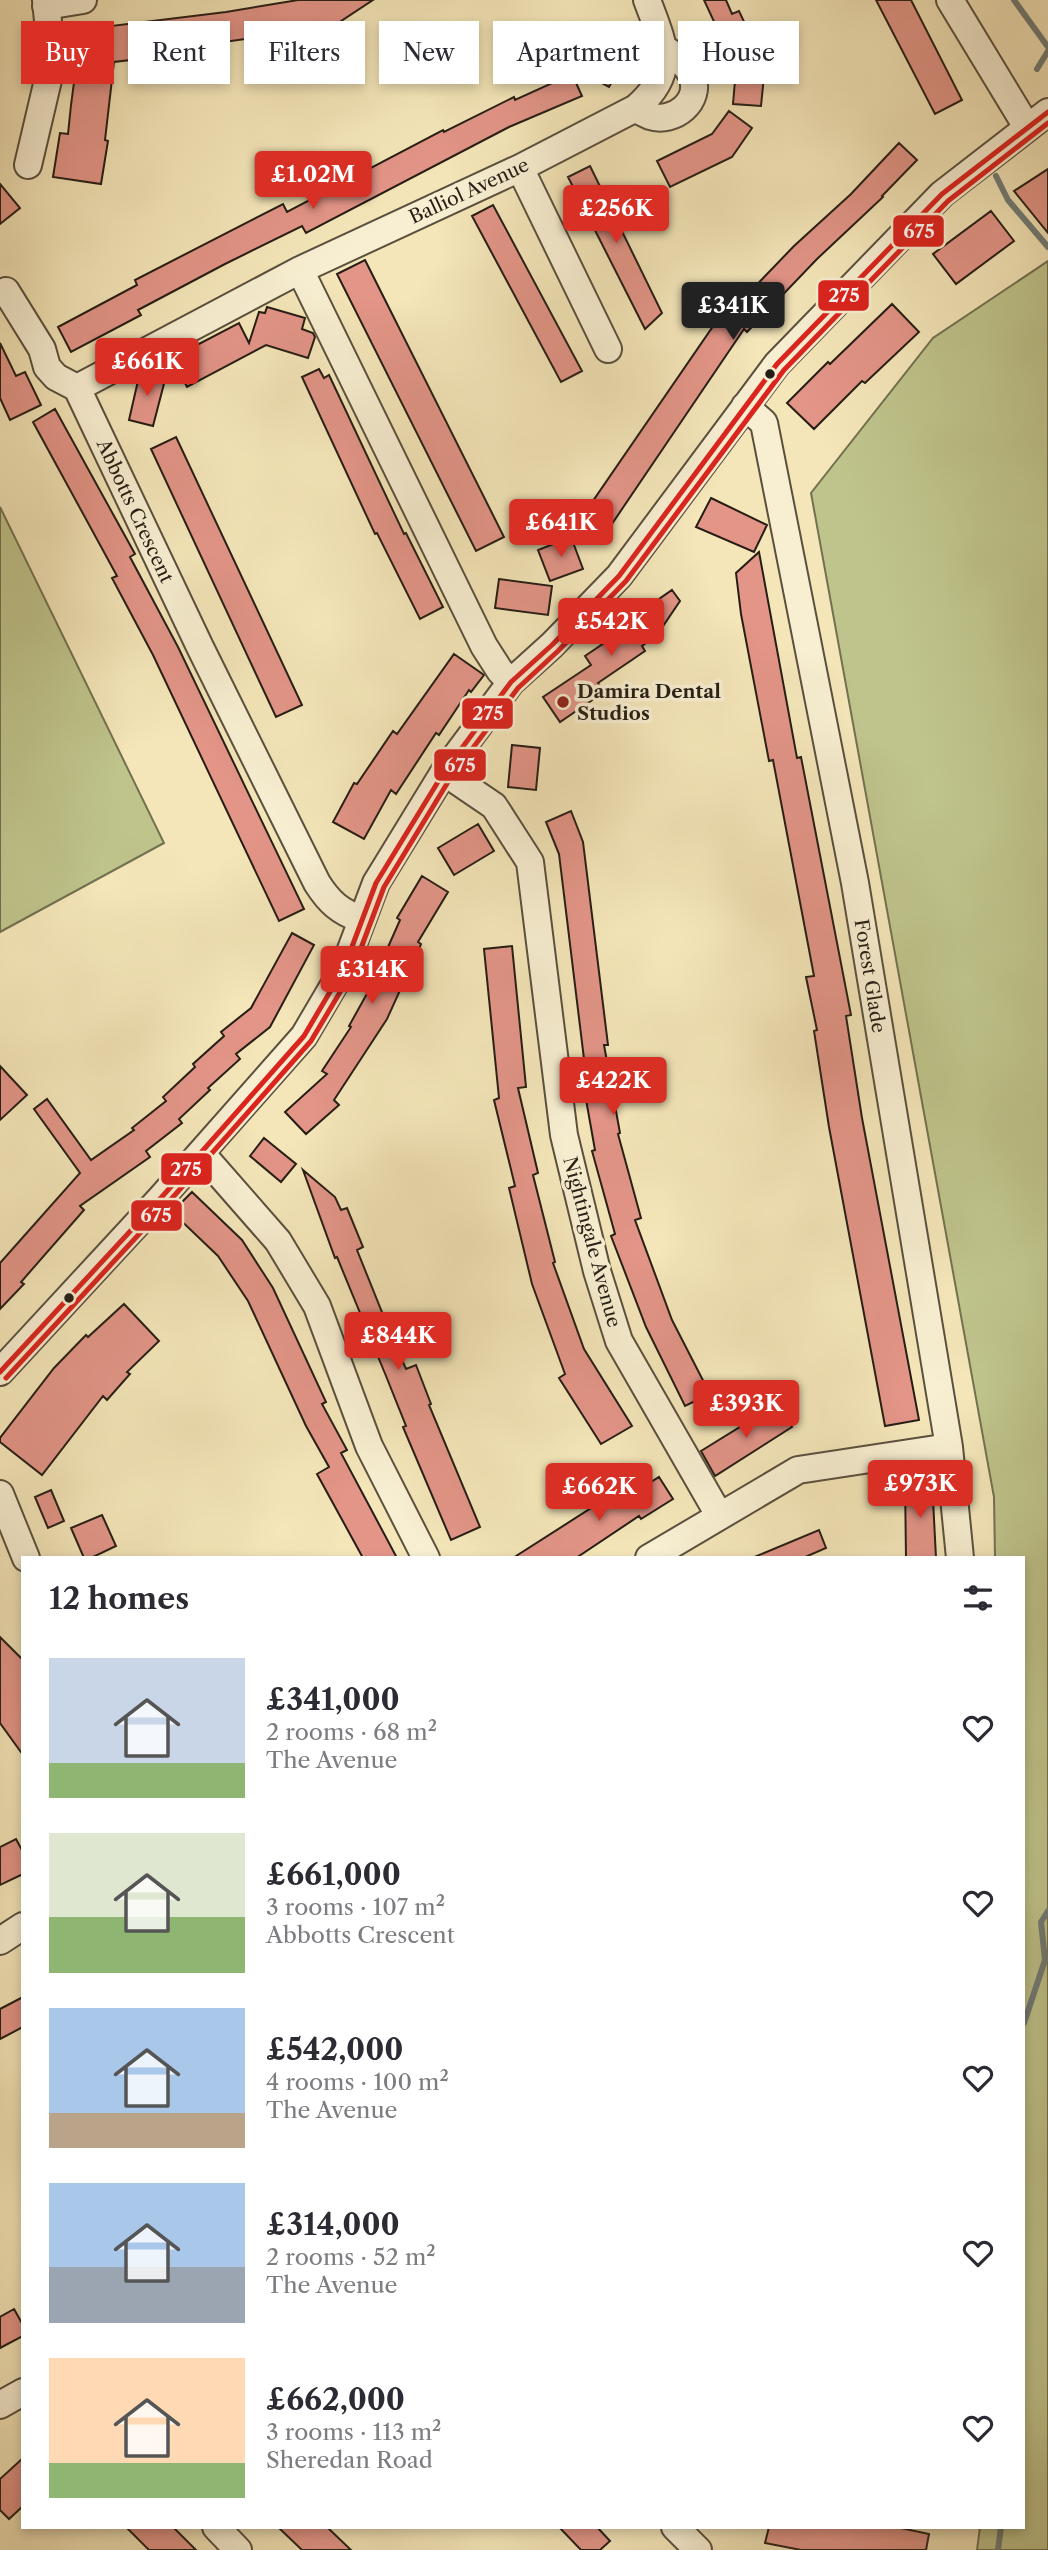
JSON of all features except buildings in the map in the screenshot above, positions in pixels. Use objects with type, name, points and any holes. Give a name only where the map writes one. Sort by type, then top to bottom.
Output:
[{"type":"street","points":[[28,165],[52,63],[46,3],[83,0]]},
{"type":"street","name":"Balliol Avenue","points":[[300,270],[520,168],[636,108],[650,96],[660,82],[665,49],[647,0]]},
{"type":"street","points":[[0,1372],[201,1153],[304,1036],[339,979],[376,883],[444,772],[511,682],[552,645],[619,576],[777,364],[942,194],[1038,120],[950,0]]},
{"type":"street","name":"Balliol Avenue","points":[[636,108],[652,117],[665,117],[679,113],[688,106],[694,93],[694,79],[679,59],[665,49]]},
{"type":"street","points":[[520,168],[608,349]]},
{"type":"street","points":[[6,291],[42,349],[47,367],[56,377],[77,388],[300,270],[484,646],[500,671],[511,682]]},
{"type":"street","name":"Abbotts Crescent","points":[[77,388],[200,648],[317,883],[328,900],[340,911],[361,919]]},
{"type":"street","name":"Forest Glade","points":[[745,406],[764,422],[855,883],[949,1447],[960,1556]]},
{"type":"street","name":"Nightingale Avenue","points":[[444,772],[494,806],[530,862],[564,1135],[597,1271],[619,1342],[719,1515]]},
{"type":"street","points":[[201,1153],[278,1241],[317,1307],[369,1446],[425,1556]]},
{"type":"street","points":[[652,1556],[799,1471],[949,1447]]},
{"type":"street","points":[[0,1494],[25,1556]]},
{"type":"street","points":[[0,1941],[21,1927]]},
{"type":"street","points":[[0,2405],[21,2393]]},
{"type":"street","points":[[218,2529],[238,2550]]},
{"type":"street","points":[[677,2529],[698,2550]]},
{"type":"green space","points":[[1048,261],[1048,2550],[977,2550],[980,2529],[1025,2529],[1025,1556],[995,1556],[994,1497],[811,493],[933,338]]},
{"type":"green space","points":[[0,507],[164,843],[0,932]]},
{"type":"waterway","points":[[1014,0],[1048,47]]},
{"type":"waterway","points":[[1037,69],[1048,51]]},
{"type":"waterway","points":[[996,176],[1008,200],[1048,247]]},
{"type":"waterway","points":[[1025,2020],[1045,1960],[1041,1922],[1048,1911]]},
{"type":"waterway","points":[[998,2550],[1001,2529]]},
{"type":"transit line","name":"275","points":[[0,1372],[160,1199],[304,1036],[344,968],[376,883],[444,772],[511,682],[552,645],[619,576],[777,364],[942,194],[1048,112]]},
{"type":"transit line","name":"675","points":[[6,1378],[166,1205],[311,1041],[352,972],[384,887],[451,777],[518,688],[626,581],[784,370],[948,201],[1048,123]]},
{"type":"place","name":"Damira Dental Studios","points":[[563,702]]}]
